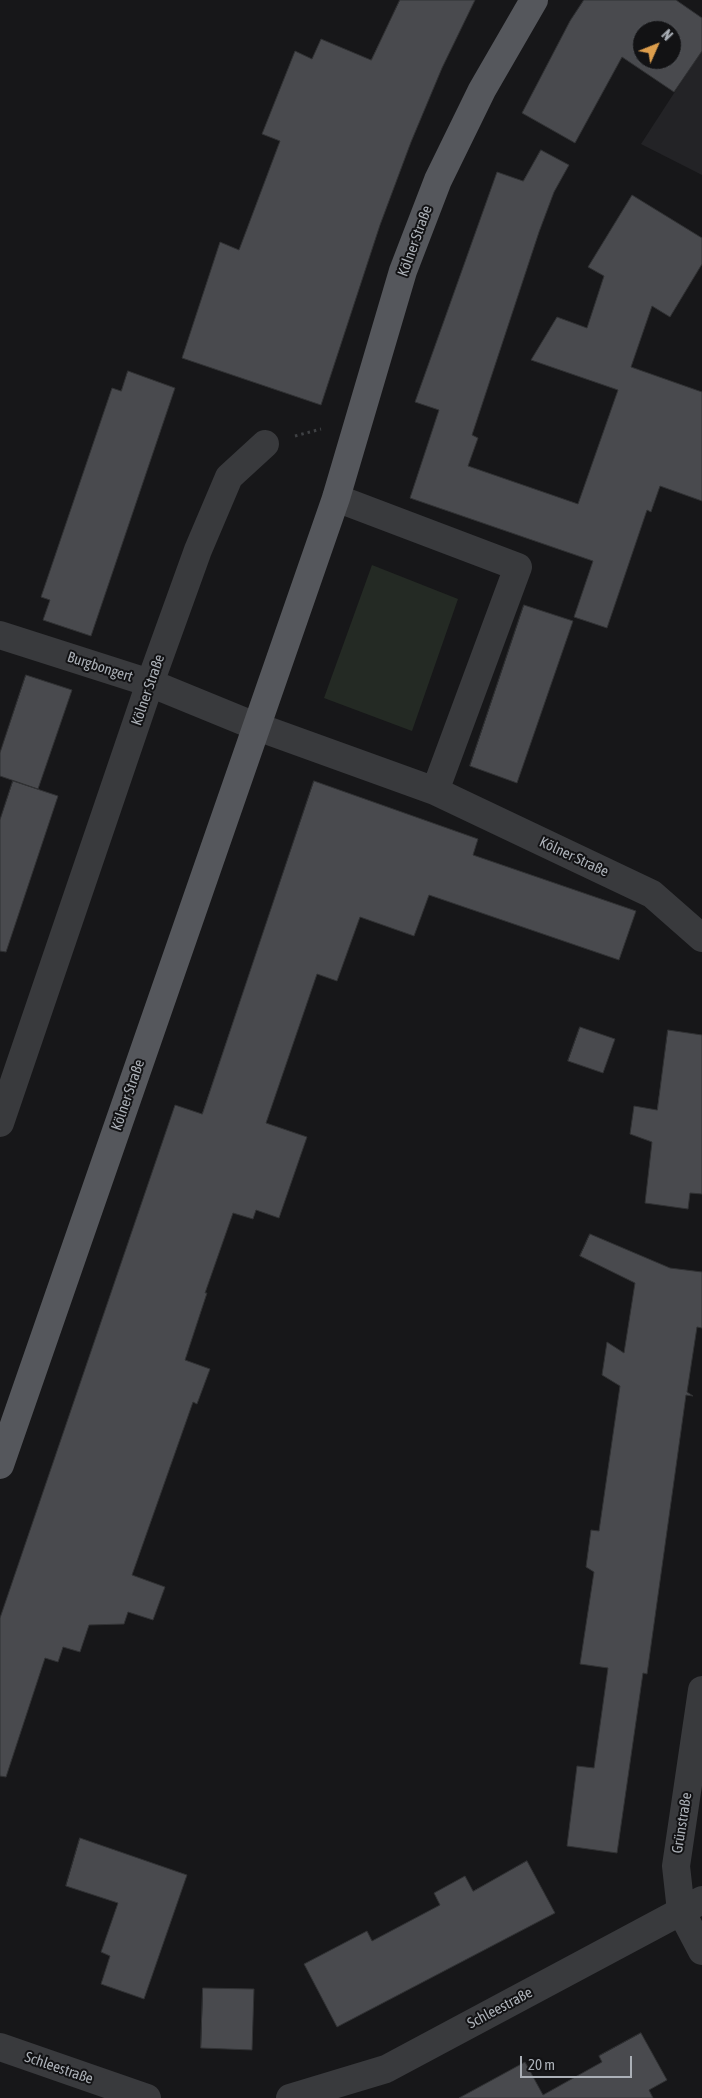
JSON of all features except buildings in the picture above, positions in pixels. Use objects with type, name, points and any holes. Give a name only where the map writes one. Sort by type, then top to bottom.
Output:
[{"type":"main road","name":"Kölner Straße","points":[[0,1465],[255,726],[336,498],[403,271],[438,180],[482,90],[534,0]]},
{"type":"street","name":"Kölner Straße","points":[[0,1123],[150,683],[198,550],[229,477],[265,444]]},
{"type":"street","points":[[336,498],[518,567],[435,791]]},
{"type":"street","name":"Burgbongert","points":[[0,635],[150,683],[255,726]]},
{"type":"street","name":"Kölner Straße","points":[[255,726],[435,791],[652,894],[702,938]]},
{"type":"street","name":"Grünstraße","points":[[702,1690],[676,1866],[692,1906],[702,1951]]},
{"type":"street","name":"Schleestraße","points":[[290,2098],[386,2069],[692,1906]]},
{"type":"street","name":"Schleestraße","points":[[0,2048],[147,2098]]},
{"type":"path","points":[[265,444],[360,419]]},
{"type":"shaded area","points":[[702,50],[702,175],[641,144]]},
{"type":"shaded area","points":[[372,565],[458,599],[412,731],[324,698]]}]
